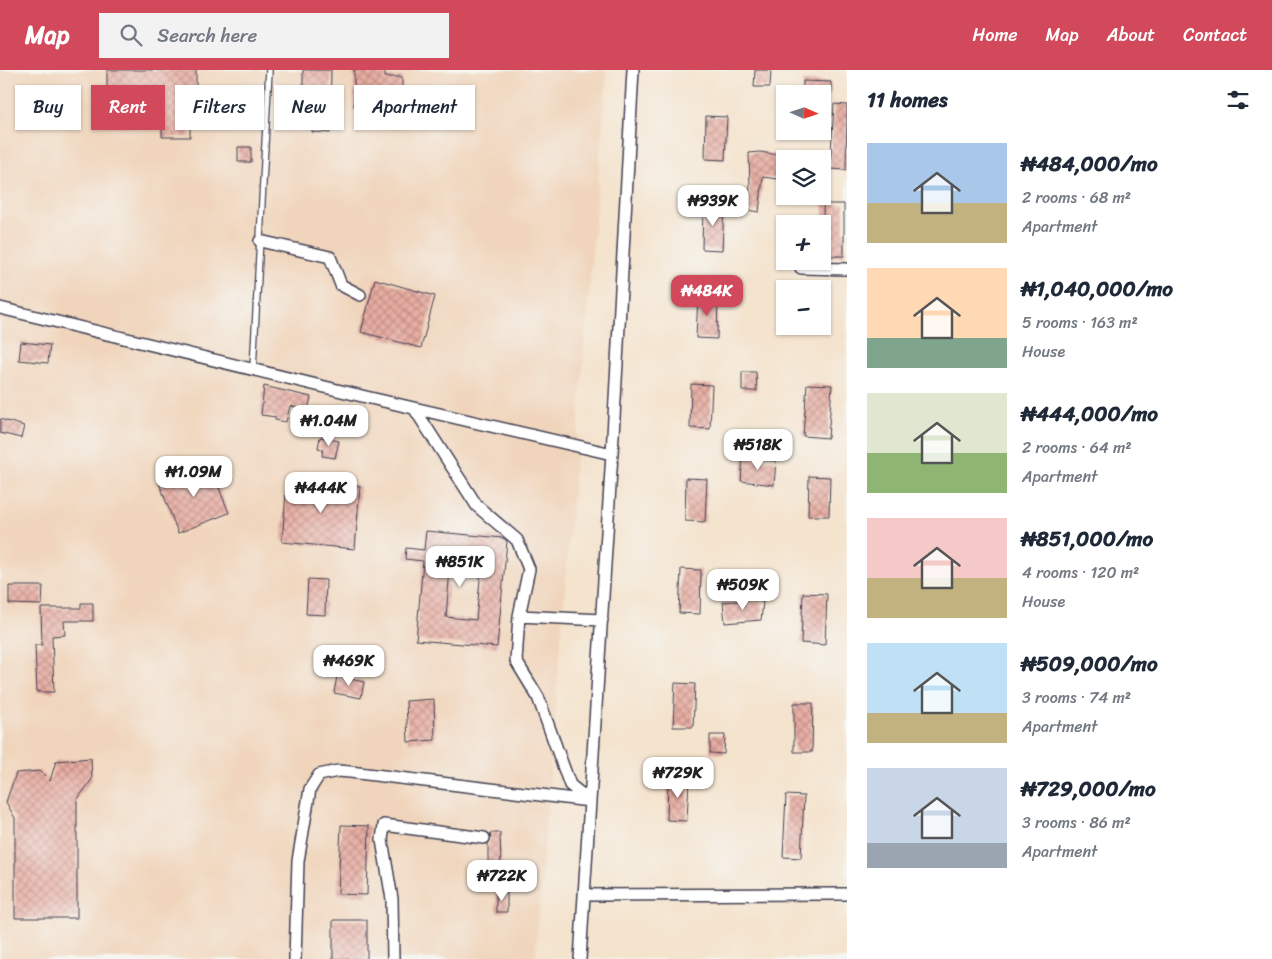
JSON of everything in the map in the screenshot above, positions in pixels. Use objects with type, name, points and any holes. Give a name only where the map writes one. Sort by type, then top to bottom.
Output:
[{"type":"street","points":[[580,959],[634,70]]},
{"type":"street","points":[[260,241],[330,257],[341,285],[360,295]]},
{"type":"street","points":[[831,269],[847,269]]},
{"type":"street","points":[[0,308],[612,454]]},
{"type":"street","points":[[414,408],[477,506],[517,540],[529,569],[519,616],[516,661],[538,697],[570,785],[590,801]]},
{"type":"street","points":[[519,616],[602,620]]},
{"type":"street","points":[[295,959],[298,861],[310,789],[320,775],[344,771],[590,801]]},
{"type":"street","points":[[393,959],[392,899],[382,840],[384,825],[484,838]]},
{"type":"street","points":[[584,895],[847,894]]},
{"type":"lane","points":[[253,369],[269,70]]},
{"type":"shaded area","points":[[0,70],[607,70],[535,959],[0,959]]},
{"type":"building","points":[[107,70],[196,70],[196,85],[175,85],[175,130],[190,130],[190,137],[162,137],[162,130],[165,130],[165,85],[107,85]]},
{"type":"building","points":[[303,70],[331,70],[331,85],[303,85]]},
{"type":"building","points":[[354,70],[385,70],[385,77],[402,77],[402,85],[354,85]]},
{"type":"building","points":[[755,70],[771,70],[770,87],[754,87]]},
{"type":"building","points":[[803,81],[831,82],[831,85],[803,85]]},
{"type":"building","points":[[834,104],[847,105],[846,170],[831,169]]},
{"type":"building","points":[[706,116],[727,117],[725,160],[705,159]]},
{"type":"building","points":[[312,130],[330,130],[330,133],[312,132]]},
{"type":"building","points":[[238,147],[251,147],[251,162],[238,162]]},
{"type":"building","points":[[760,152],[776,155],[776,179],[763,177],[759,212],[747,210],[750,186],[749,153]]},
{"type":"building","points":[[844,204],[844,256],[831,256],[831,215],[823,215],[823,205]]},
{"type":"building","points":[[703,205],[724,206],[722,250],[702,249]]},
{"type":"building","points":[[375,279],[435,296],[421,348],[361,332]]},
{"type":"building","points":[[698,295],[718,296],[717,339],[696,338]]},
{"type":"building","points":[[21,342],[50,345],[48,363],[19,360]]},
{"type":"building","points":[[742,372],[756,372],[757,391],[742,391]]},
{"type":"building","points":[[691,384],[712,385],[710,429],[690,428]]},
{"type":"building","points":[[807,384],[832,385],[828,438],[803,436]]},
{"type":"building","points":[[264,386],[311,397],[308,410],[290,406],[286,422],[275,420],[276,417],[261,415]]},
{"type":"building","points":[[0,419],[24,426],[21,438],[0,433]]},
{"type":"building","points":[[320,437],[339,441],[335,458],[322,456],[323,449],[318,448]]},
{"type":"building","points":[[743,456],[756,457],[756,460],[776,461],[774,485],[741,481]]},
{"type":"building","points":[[209,463],[229,513],[178,533],[159,483]]},
{"type":"building","points":[[809,476],[830,477],[829,516],[808,516]]},
{"type":"building","points":[[686,478],[707,479],[705,522],[685,521]]},
{"type":"building","points":[[287,480],[360,486],[355,549],[282,542]]},
{"type":"building","points":[[426,531],[503,538],[507,541],[497,647],[416,640],[423,561],[405,559],[406,548],[424,550]],"holes":[[[451,557],[482,560],[476,620],[446,617]]]},
{"type":"building","points":[[681,569],[701,570],[700,614],[679,613]]},
{"type":"building","points":[[308,579],[326,580],[325,615],[306,614]]},
{"type":"building","points":[[9,586],[43,586],[42,605],[9,604]]},
{"type":"building","points":[[803,593],[827,594],[825,645],[801,643]]},
{"type":"building","points":[[750,600],[763,602],[761,620],[725,623],[723,602]]},
{"type":"building","points":[[81,603],[93,603],[93,621],[64,621],[65,635],[52,636],[54,692],[37,692],[35,645],[42,645],[41,608],[81,608]]},
{"type":"building","points":[[337,676],[364,682],[361,698],[334,693]]},
{"type":"building","points":[[675,683],[695,684],[693,727],[673,727]]},
{"type":"building","points":[[434,699],[435,740],[408,742],[406,701]]},
{"type":"building","points":[[794,703],[813,703],[812,752],[794,752]]},
{"type":"building","points":[[710,735],[725,735],[724,754],[710,753]]},
{"type":"building","points":[[91,758],[92,779],[77,800],[77,918],[15,918],[15,818],[6,802],[16,773],[40,771],[50,781],[56,761]]},
{"type":"building","points":[[668,777],[689,777],[687,821],[667,820]]},
{"type":"building","points":[[786,795],[804,796],[801,858],[783,857]]},
{"type":"building","points":[[341,825],[369,826],[367,895],[338,894]]},
{"type":"building","points":[[490,833],[500,833],[501,866],[488,866]]},
{"type":"building","points":[[496,892],[507,892],[507,912],[496,912]]},
{"type":"building","points":[[333,920],[367,920],[367,959],[333,959]]}]
